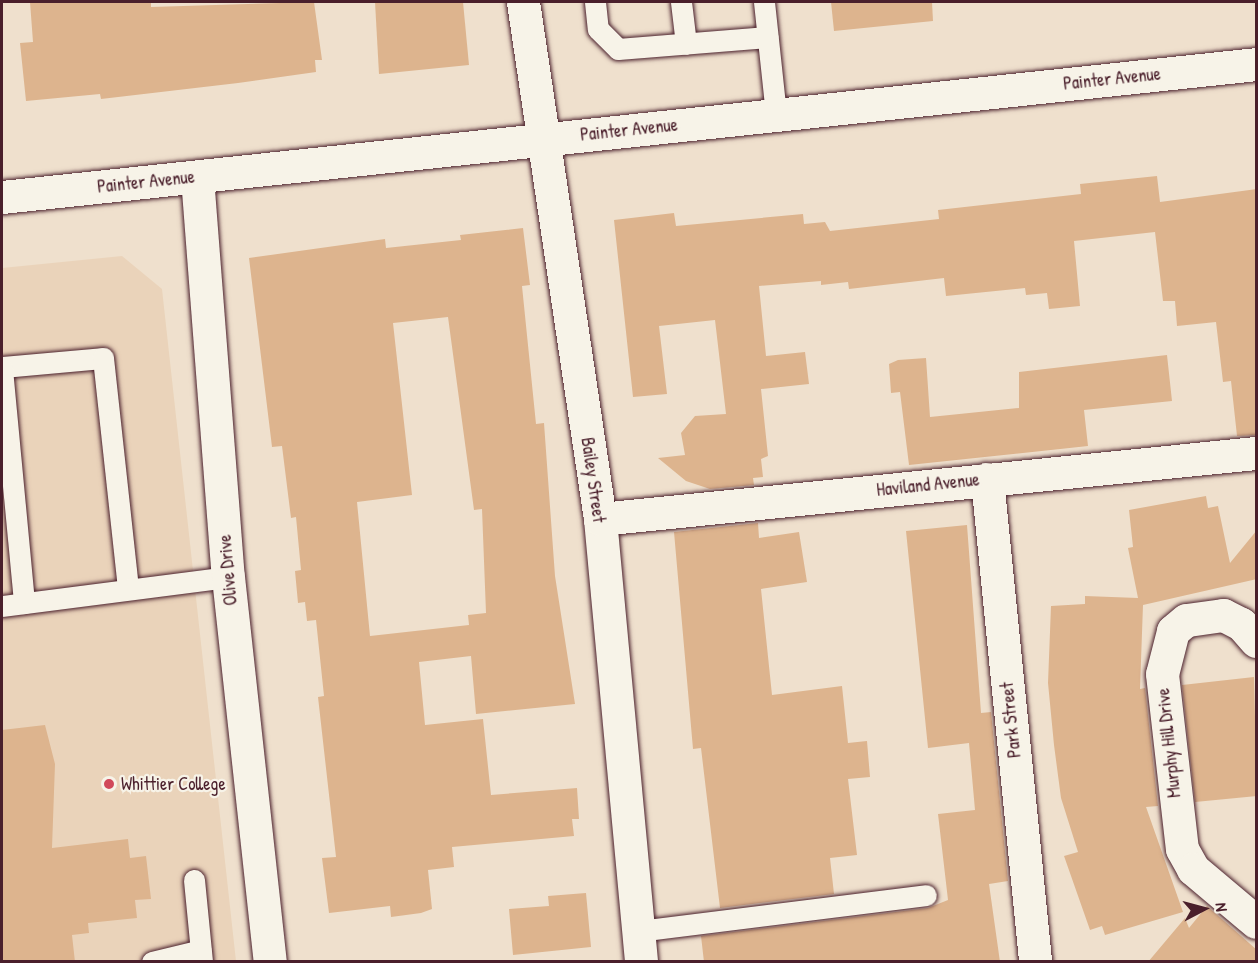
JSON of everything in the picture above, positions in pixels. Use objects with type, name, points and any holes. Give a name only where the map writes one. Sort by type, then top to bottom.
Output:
[{"type":"street","name":"Bailey Street","points":[[523,2],[600,519],[640,946]]},
{"type":"street","name":"Painter Avenue","points":[[2,197],[1257,64]]},
{"type":"street","name":"Olive Drive","points":[[196,177],[228,577],[270,962]]},
{"type":"street","name":"Haviland Avenue","points":[[600,519],[1257,453]]},
{"type":"street","name":"Park Street","points":[[987,479],[1035,962]]},
{"type":"street","name":"Murphy Hill Drive","points":[[1257,641],[1241,624],[1223,615],[1186,620],[1173,631],[1161,674],[1182,849],[1193,869],[1257,922]]},
{"type":"lane","points":[[595,2],[598,29],[618,49],[768,37]]},
{"type":"lane","points":[[681,2],[686,44]]},
{"type":"lane","points":[[764,2],[776,115]]},
{"type":"lane","points":[[24,603],[2,368],[103,358],[128,589]]},
{"type":"lane","points":[[2,606],[228,577]]},
{"type":"lane","points":[[153,962],[202,956],[194,880]]},
{"type":"lane","points":[[640,946],[926,895]]},
{"type":"shaded area","name":"Whittier College","points":[[122,256],[162,289],[236,961],[2,962],[2,268]]},
{"type":"building","points":[[30,2],[151,2],[151,7],[314,2],[322,60],[315,60],[316,72],[238,83],[101,99],[100,94],[26,101],[20,43],[33,42]]},
{"type":"building","points":[[375,2],[463,2],[469,65],[379,74]]},
{"type":"building","points":[[831,2],[932,2],[933,21],[834,31]]},
{"type":"building","points":[[1157,176],[1160,202],[1257,189],[1257,435],[1237,436],[1231,381],[1223,382],[1216,322],[1177,326],[1175,301],[1163,301],[1155,232],[1074,241],[1080,306],[1049,309],[1047,293],[1026,295],[1025,288],[946,296],[944,278],[849,289],[848,282],[821,285],[821,281],[759,286],[766,356],[805,352],[809,384],[761,389],[768,456],[761,459],[763,477],[753,478],[754,485],[710,489],[686,481],[658,458],[685,455],[681,433],[695,416],[726,414],[715,320],[659,326],[667,394],[633,397],[614,220],[674,213],[676,226],[803,214],[804,224],[825,222],[830,231],[939,219],[938,210],[1081,194],[1080,184]]},
{"type":"building","points":[[523,228],[530,285],[522,286],[536,424],[544,423],[555,576],[575,704],[476,714],[471,656],[419,662],[425,725],[483,719],[491,795],[577,788],[579,819],[572,819],[574,836],[452,847],[454,867],[428,870],[432,909],[421,913],[391,917],[390,906],[329,913],[322,858],[336,857],[318,697],[324,696],[316,620],[307,621],[305,602],[298,603],[295,571],[301,570],[296,517],[291,518],[282,446],[272,447],[249,258],[385,239],[386,248],[461,240],[460,235]],"holes":[[[448,317],[474,510],[482,509],[486,613],[468,615],[469,625],[370,636],[357,502],[412,495],[393,323]]]},
{"type":"building","points":[[1167,355],[1172,401],[1084,410],[1088,446],[909,465],[900,392],[891,393],[889,364],[898,360],[926,358],[930,417],[1019,408],[1019,372]]},
{"type":"building","points":[[1206,496],[1208,508],[1218,506],[1230,563],[1257,530],[1257,579],[1143,605],[1140,689],[1145,688],[1158,806],[1146,807],[1183,912],[1105,935],[1102,926],[1090,930],[1064,856],[1078,852],[1061,798],[1054,745],[1048,683],[1051,606],[1085,604],[1085,596],[1138,598],[1128,548],[1133,547],[1129,510]]},
{"type":"building","points":[[758,523],[759,538],[799,532],[807,582],[761,589],[772,695],[842,686],[848,743],[867,741],[870,777],[848,779],[857,855],[830,858],[834,894],[720,908],[701,748],[693,749],[674,532]]},
{"type":"building","points":[[967,525],[981,713],[991,712],[1008,881],[989,884],[1000,962],[704,962],[701,936],[928,908],[948,900],[938,814],[975,810],[969,743],[928,748],[906,531]]},
{"type":"building","points":[[1254,677],[1257,796],[1195,802],[1182,685]]},
{"type":"building","points":[[45,725],[55,764],[52,848],[128,839],[130,858],[146,856],[151,899],[135,900],[137,918],[88,923],[89,933],[72,935],[75,962],[2,962],[2,730]]},
{"type":"building","points":[[586,893],[591,947],[513,955],[509,909],[549,906],[548,896]]},
{"type":"building","points":[[1207,906],[1257,950],[1257,962],[1148,962],[1185,918],[1189,928]]},
{"type":"place","name":"Whittier College","points":[[109,784]]}]
